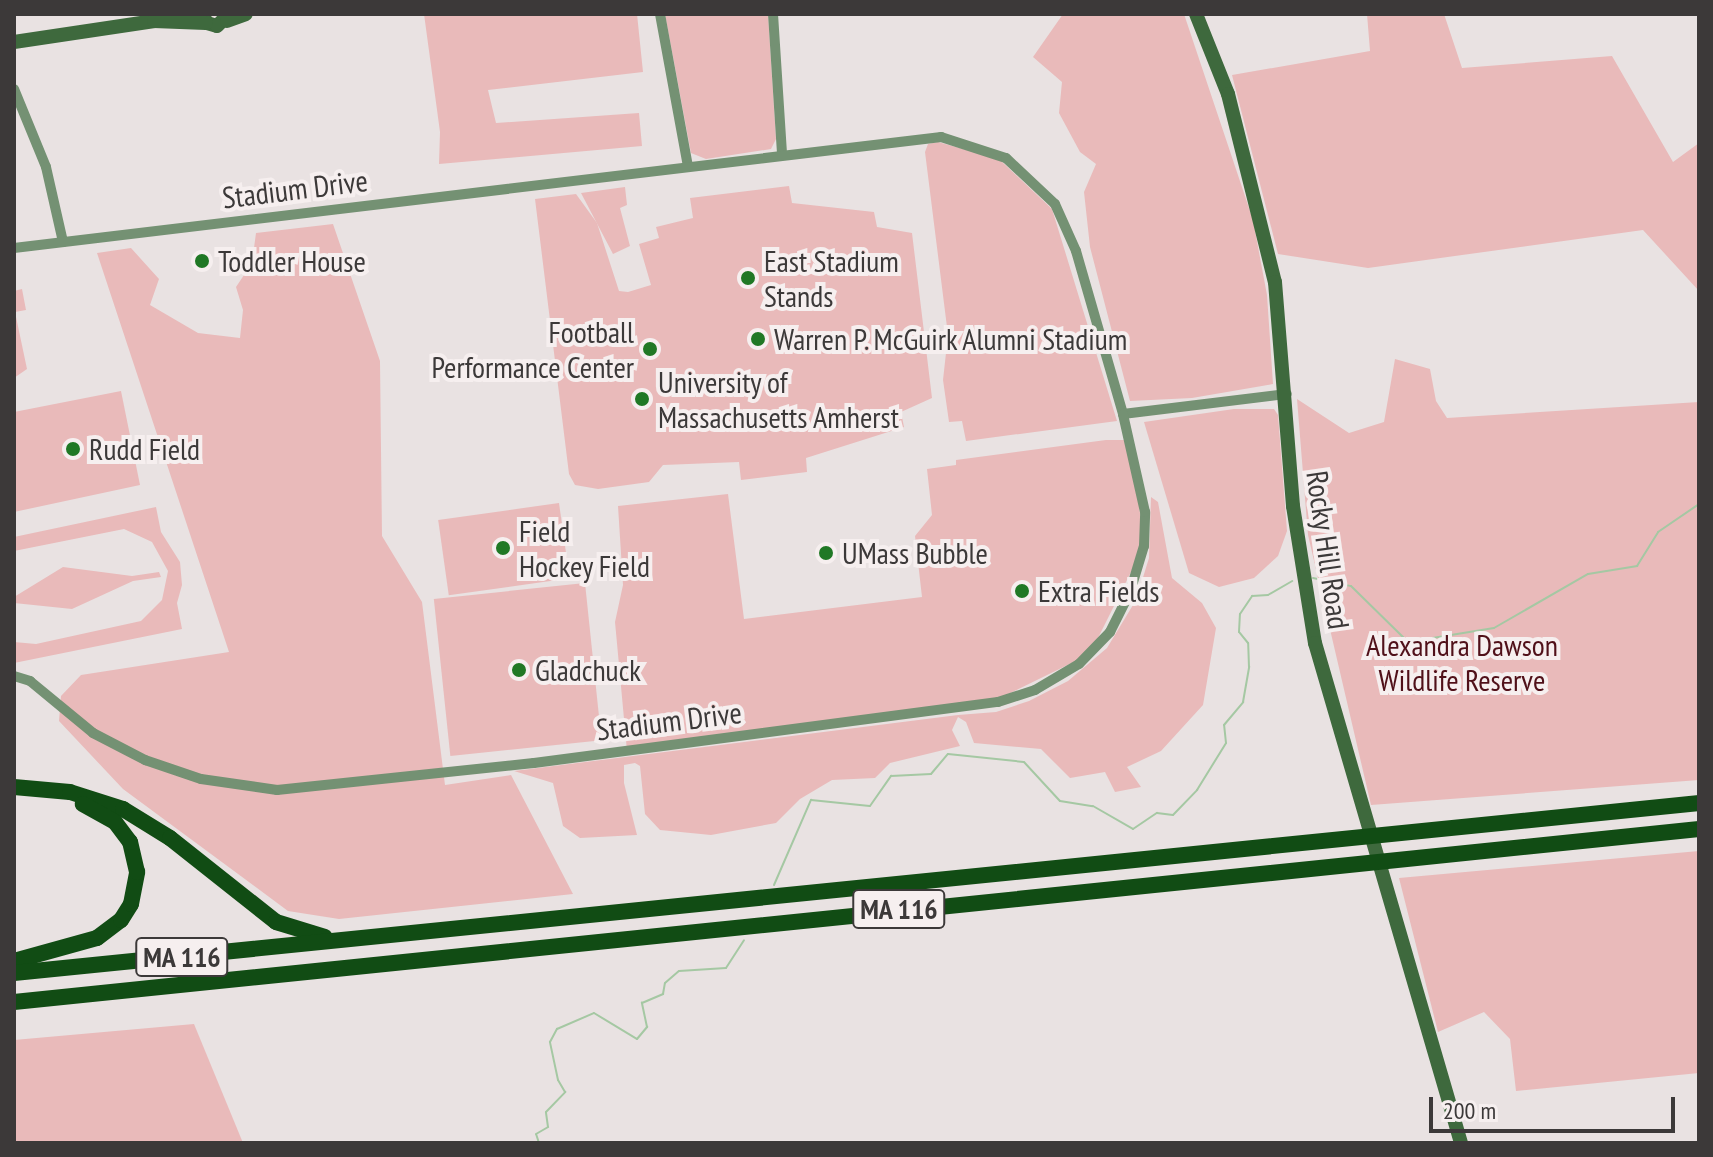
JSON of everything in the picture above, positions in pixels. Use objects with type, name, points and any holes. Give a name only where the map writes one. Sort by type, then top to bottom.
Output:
[{"type":"main road","points":[[14,42],[184,16],[204,18],[217,26],[228,17],[246,14]]},
{"type":"main road","name":"Rocky Hill Road","points":[[1196,14],[1228,94],[1273,268],[1303,582],[1380,876],[1461,1143]]},
{"type":"main road","points":[[14,787],[70,792],[123,809],[170,838],[276,922],[314,936],[350,941]]},
{"type":"main road","points":[[14,798],[62,799],[104,814],[130,842],[137,872],[127,912],[106,932],[60,951],[14,961]]},
{"type":"main road","name":"MA 116","points":[[14,973],[1699,803]]},
{"type":"main road","name":"MA 116","points":[[14,1000],[1699,829]]},
{"type":"street","points":[[660,14],[688,166]]},
{"type":"street","points":[[773,14],[782,155]]},
{"type":"street","points":[[14,89],[46,167],[63,242]]},
{"type":"street","name":"Stadium Drive","points":[[14,248],[941,137],[987,148],[1024,170],[1042,187],[1066,224],[1123,414],[1145,512],[1144,546],[1130,592],[1110,632],[1090,654],[1058,677],[1008,700],[548,761],[277,790],[201,779],[145,760],[86,729],[30,681],[14,676]]},
{"type":"street","points":[[1123,414],[1287,394]]},
{"type":"green space","points":[[424,14],[637,14],[643,72],[488,90],[496,123],[639,113],[642,146],[439,164],[440,132]]},
{"type":"green space","points":[[665,14],[768,14],[776,139],[771,149],[706,159],[691,153]]},
{"type":"green space","points":[[1063,14],[1184,14],[1253,220],[1267,295],[1273,384],[1192,398],[1130,401],[1090,247],[1084,192],[1096,164],[1080,152],[1059,113],[1062,82],[1033,57]]},
{"type":"green space","points":[[1367,14],[1444,14],[1462,68],[1612,56],[1673,162],[1699,143],[1699,291],[1643,230],[1368,268],[1278,254],[1232,75],[1370,51]]},
{"type":"green space","points":[[938,142],[999,159],[1052,209],[1117,421],[966,441],[962,421],[949,422],[943,380],[948,335],[925,152],[928,144]]},
{"type":"green space","points":[[789,186],[792,203],[874,212],[877,227],[912,233],[932,398],[901,412],[904,427],[806,458],[807,472],[741,480],[739,462],[663,465],[649,482],[598,489],[575,485],[569,474],[535,199],[576,194],[597,223],[619,291],[628,292],[651,285],[639,244],[659,238],[656,227],[693,218],[690,198]]},
{"type":"green space","points":[[625,187],[627,205],[620,208],[630,246],[613,254],[581,193]]},
{"type":"green space","points":[[333,224],[380,361],[382,536],[422,602],[445,785],[511,775],[573,894],[339,919],[288,911],[123,789],[59,721],[61,696],[81,675],[229,652],[97,253],[131,248],[159,279],[150,305],[198,333],[240,338],[243,310],[236,287],[252,263],[256,233]]},
{"type":"green space","points":[[22,289],[26,310],[15,312],[27,369],[14,378],[14,291]]},
{"type":"green space","name":"Alexandra Dawson Wildlife Reserve","points":[[1395,359],[1430,369],[1436,401],[1447,418],[1699,402],[1699,780],[1371,805],[1308,535],[1297,399],[1349,433],[1384,422]]},
{"type":"green space","name":"Rudd Field","points":[[121,391],[140,485],[14,512],[14,412]]},
{"type":"green space","points":[[1234,409],[1274,409],[1278,415],[1287,531],[1278,556],[1254,578],[1219,587],[1189,573],[1144,422]]},
{"type":"green space","name":"Extra Fields","points":[[1106,440],[1131,440],[1144,546],[1090,654],[988,704],[627,751],[615,622],[623,585],[618,506],[728,494],[744,619],[922,597],[915,536],[932,515],[927,469],[956,465],[956,460]]},
{"type":"green space","points":[[1151,497],[1158,502],[1172,578],[1202,603],[1216,628],[1203,705],[1161,751],[1127,767],[1141,787],[1115,792],[1105,772],[1070,778],[1041,749],[974,743],[966,722],[958,717],[952,730],[960,746],[890,763],[875,778],[832,780],[800,799],[776,823],[711,835],[660,830],[645,814],[640,766],[635,763],[624,765],[624,783],[637,835],[580,838],[563,826],[553,783],[514,771],[996,712],[1029,701],[1068,681],[1107,648],[1136,600],[1149,558]]},
{"type":"green space","name":"Field Hockey Field","points":[[559,503],[570,578],[449,595],[438,520]]},
{"type":"green space","points":[[156,507],[161,532],[180,562],[182,585],[177,603],[182,629],[14,663],[14,642],[36,644],[141,621],[162,600],[168,571],[152,542],[124,529],[14,551],[14,537]]},
{"type":"green space","points":[[63,567],[132,576],[159,572],[161,577],[133,581],[72,609],[14,603],[14,597]]},
{"type":"green space","name":"Gladchuck","points":[[585,583],[602,740],[450,756],[434,599]]},
{"type":"green space","points":[[1699,851],[1699,1073],[1516,1091],[1510,1039],[1484,1012],[1438,1032],[1399,878]]},
{"type":"green space","points":[[194,1024],[243,1143],[14,1143],[14,1040]]},
{"type":"waterway","points":[[1313,578],[1351,586],[1408,642],[1494,628],[1588,574],[1637,566],[1658,532],[1699,504]]},
{"type":"waterway","points":[[774,885],[811,800],[870,806],[891,776],[931,774],[948,754],[1024,762],[1060,801],[1093,806],[1133,829],[1157,813],[1173,815],[1197,790],[1226,743],[1224,725],[1243,702],[1249,667],[1248,643],[1239,632],[1240,614],[1252,596],[1268,595],[1292,581]]},
{"type":"waterway","points":[[539,1143],[536,1134],[548,1127],[546,1112],[565,1092],[558,1080],[550,1042],[557,1029],[594,1013],[637,1039],[647,1027],[642,1003],[663,994],[665,983],[679,971],[726,968],[744,940]]},
{"type":"place","name":"Toddler House","points":[[202,261]]},
{"type":"place","name":"East Stadium Stands","points":[[748,278]]},
{"type":"place","name":"Warren P. McGuirk Alumni Stadium","points":[[758,339]]},
{"type":"place","name":"Football Performance Center","points":[[650,349]]},
{"type":"place","name":"University of Massachusetts Amherst","points":[[642,399]]},
{"type":"place","name":"Rudd Field","points":[[73,449]]},
{"type":"place","name":"Field Hockey Field","points":[[503,548]]},
{"type":"place","name":"UMass Bubble","points":[[826,553]]},
{"type":"place","name":"Extra Fields","points":[[1022,591]]},
{"type":"place","name":"Gladchuck","points":[[519,670]]}]
